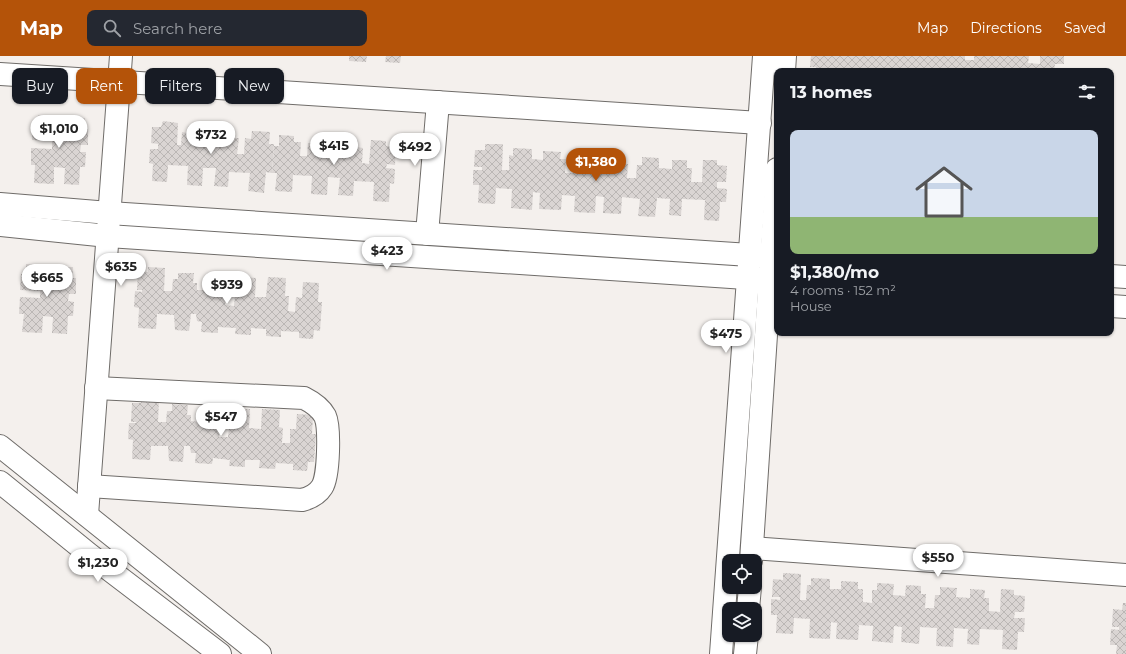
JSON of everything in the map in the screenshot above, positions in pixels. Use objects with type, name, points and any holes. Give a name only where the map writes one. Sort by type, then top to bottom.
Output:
[{"type":"street","points":[[120,68],[121,56]]},
{"type":"street","points":[[752,554],[765,268],[760,123],[764,56]]},
{"type":"street","points":[[784,68],[785,56]]},
{"type":"street","points":[[0,74],[76,78]]},
{"type":"street","points":[[137,82],[760,123]]},
{"type":"street","points":[[427,234],[438,102]]},
{"type":"street","points":[[87,515],[117,104]]},
{"type":"street","points":[[721,654],[774,194]]},
{"type":"street","points":[[0,204],[109,213],[427,234],[765,268]]},
{"type":"street","points":[[0,225],[108,236],[765,268]]},
{"type":"street","points":[[1114,276],[1126,277]]},
{"type":"street","points":[[1114,306],[1126,307]]},
{"type":"street","points":[[89,486],[302,500],[310,498],[319,490],[326,479],[328,425],[320,408],[304,398],[96,388]]},
{"type":"street","points":[[0,446],[260,654]]},
{"type":"street","points":[[0,482],[90,555],[220,654]]},
{"type":"street","points":[[762,555],[1126,575]]},
{"type":"street","points":[[745,654],[746,642]]},
{"type":"building","points":[[349,56],[367,56],[366,62],[349,61]]},
{"type":"building","points":[[386,56],[401,56],[400,63],[385,62]]},
{"type":"building","points":[[811,56],[965,56],[965,60],[974,60],[974,56],[1029,56],[1028,63],[1040,64],[1040,56],[1064,56],[1064,64],[1055,64],[1054,68],[810,67]]},
{"type":"building","points":[[38,115],[57,116],[57,125],[68,126],[69,117],[85,118],[84,129],[88,129],[88,145],[81,145],[80,152],[86,152],[85,167],[80,167],[79,185],[64,184],[65,168],[54,167],[54,184],[34,183],[35,165],[31,165],[31,148],[52,149],[52,141],[32,140],[33,124],[38,125]]},
{"type":"building","points":[[163,121],[178,123],[177,145],[181,145],[182,132],[187,133],[188,126],[208,128],[207,139],[215,139],[216,129],[234,130],[233,138],[239,138],[237,154],[244,154],[245,138],[251,139],[252,131],[270,132],[269,144],[274,144],[272,173],[266,172],[264,193],[248,191],[250,173],[229,172],[228,187],[214,186],[216,168],[203,168],[202,186],[187,185],[188,166],[168,165],[167,182],[152,181],[153,164],[149,163],[150,149],[158,149],[158,144],[151,143],[152,127],[161,127]]},
{"type":"building","points":[[279,135],[294,136],[294,142],[301,142],[300,156],[307,156],[308,143],[313,143],[313,136],[331,138],[331,149],[341,149],[341,139],[358,140],[357,147],[363,148],[362,163],[369,164],[371,140],[386,141],[386,146],[396,147],[395,165],[387,164],[386,168],[395,169],[394,184],[390,183],[389,202],[373,201],[374,182],[354,181],[353,196],[338,195],[340,178],[328,177],[327,195],[311,194],[312,176],[293,175],[292,192],[275,191],[277,173],[272,173],[274,146],[279,146]]},
{"type":"building","points":[[485,144],[503,144],[502,170],[509,170],[509,155],[513,156],[513,148],[532,149],[532,159],[543,160],[543,151],[561,152],[560,159],[566,159],[565,173],[574,173],[575,161],[579,161],[580,153],[596,154],[596,165],[608,166],[608,155],[624,156],[623,164],[628,164],[627,178],[636,178],[637,165],[642,165],[642,157],[659,158],[659,168],[672,169],[672,160],[687,160],[687,168],[692,168],[691,182],[702,182],[703,160],[717,160],[717,165],[727,166],[726,182],[717,182],[717,188],[727,189],[726,202],[720,202],[719,221],[704,220],[705,200],[682,199],[681,216],[669,215],[670,199],[657,198],[655,217],[638,216],[640,199],[622,197],[621,214],[603,213],[604,197],[596,196],[595,213],[574,212],[575,196],[562,195],[561,210],[539,209],[540,193],[533,192],[532,210],[511,208],[512,189],[496,188],[495,204],[478,203],[479,185],[473,185],[473,170],[482,170],[482,167],[474,167],[475,150],[485,150]]},
{"type":"building","points":[[26,264],[45,265],[45,274],[56,275],[57,267],[73,267],[72,278],[76,278],[76,294],[69,294],[68,301],[74,302],[73,316],[68,316],[67,334],[52,333],[53,317],[43,316],[42,333],[22,332],[24,314],[19,314],[20,297],[40,298],[40,291],[20,290],[21,274],[26,274]]},
{"type":"building","points":[[148,267],[165,268],[164,291],[172,291],[173,279],[178,279],[178,273],[194,273],[193,283],[197,283],[197,290],[206,290],[207,273],[222,274],[221,293],[226,293],[225,305],[234,306],[235,295],[240,296],[241,277],[256,278],[255,297],[266,297],[268,277],[286,278],[285,296],[289,296],[288,311],[295,312],[296,297],[302,298],[303,282],[319,283],[318,302],[322,302],[320,331],[314,330],[313,339],[299,338],[299,332],[281,331],[281,337],[266,336],[266,329],[251,328],[251,335],[235,334],[236,328],[218,327],[218,333],[201,332],[202,322],[197,321],[196,314],[191,314],[189,331],[175,330],[174,315],[157,314],[156,329],[138,328],[139,308],[134,307],[135,291],[142,292],[142,290],[137,290],[138,271],[148,272]]},
{"type":"building","points":[[142,398],[159,399],[158,422],[166,422],[167,411],[172,411],[172,404],[188,405],[187,415],[191,415],[191,421],[200,422],[201,404],[216,405],[215,424],[220,424],[219,437],[228,437],[229,427],[234,427],[235,408],[250,409],[249,428],[261,429],[262,409],[280,410],[279,427],[283,428],[282,443],[290,443],[290,429],[296,429],[297,414],[313,415],[312,434],[316,434],[314,462],[308,462],[307,471],[293,470],[293,464],[276,463],[275,469],[259,468],[260,460],[245,460],[245,467],[229,466],[230,460],[213,458],[212,464],[195,463],[196,453],[191,453],[190,446],[184,446],[183,462],[169,461],[168,446],[151,446],[150,460],[132,459],[133,440],[128,439],[129,423],[136,422],[131,422],[132,403],[141,403]]},
{"type":"building","points":[[783,573],[801,574],[800,600],[806,600],[807,585],[811,585],[811,578],[830,579],[830,589],[841,589],[841,581],[858,582],[858,589],[863,589],[863,602],[872,603],[872,590],[877,590],[877,583],[894,584],[893,595],[905,596],[906,585],[921,586],[921,594],[926,594],[925,608],[934,608],[935,595],[940,595],[940,587],[957,588],[956,597],[970,598],[970,589],[985,590],[984,598],[989,598],[989,611],[1000,612],[1001,589],[1014,590],[1014,595],[1025,596],[1024,612],[1015,612],[1014,618],[1025,618],[1024,632],[1018,632],[1017,650],[1002,649],[1003,630],[980,629],[979,645],[967,644],[968,629],[954,628],[953,647],[936,646],[937,628],[920,627],[919,644],[901,642],[902,627],[894,626],[893,643],[872,641],[873,626],[859,625],[858,640],[836,639],[837,623],[831,622],[830,639],[809,638],[810,619],[794,618],[793,634],[776,633],[777,615],[771,615],[771,599],[780,600],[780,597],[772,597],[773,579],[783,580]]},
{"type":"building","points":[[1123,603],[1126,603],[1126,654],[1116,654],[1117,645],[1110,645],[1111,629],[1119,630],[1119,627],[1112,627],[1113,609],[1122,610]]}]
